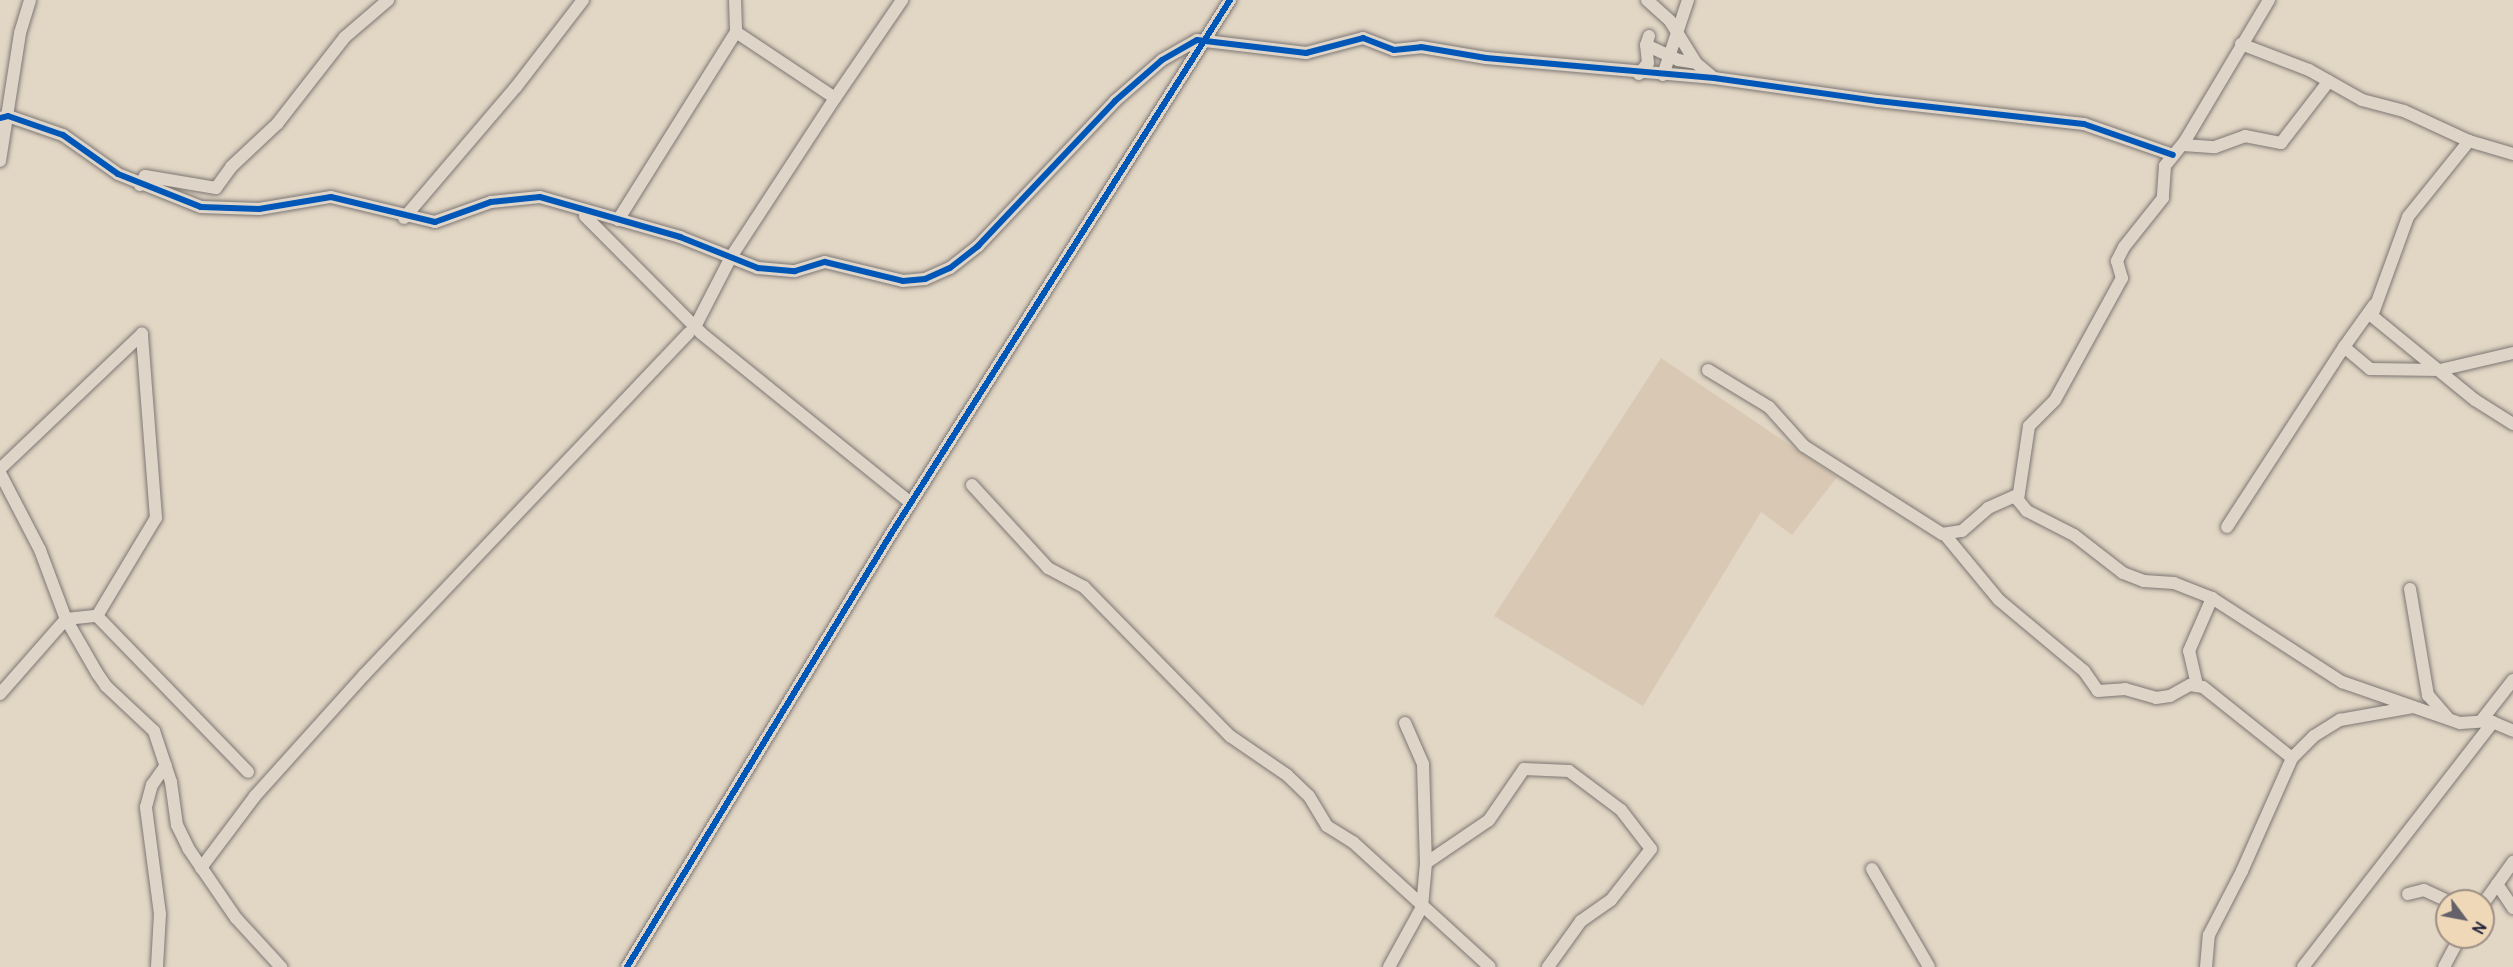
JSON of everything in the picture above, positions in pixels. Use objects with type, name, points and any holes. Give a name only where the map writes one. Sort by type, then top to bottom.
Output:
[{"type":"street","points":[[0,161],[4,117],[20,33],[30,0]]},
{"type":"street","points":[[140,185],[145,177],[216,188],[231,166],[277,124],[345,37],[388,0]]},
{"type":"street","points":[[404,218],[516,87],[584,0]]},
{"type":"street","points":[[618,220],[736,32],[735,0]]},
{"type":"street","points":[[201,868],[255,796],[364,675],[692,330],[731,257],[902,0]]},
{"type":"street","points":[[627,967],[891,534],[1230,0]]},
{"type":"street","points":[[1647,0],[1670,21],[1696,63],[1714,78]]},
{"type":"street","points":[[1663,75],[1675,32],[1689,0]]},
{"type":"street","points":[[2269,0],[2183,145],[2173,155],[2164,170],[2163,198],[2136,227],[2117,261],[2122,278],[2055,400],[2029,426],[2017,495],[2027,511],[2074,535],[2123,573],[2144,581],[2174,583],[2212,598],[2342,682],[2449,720],[2465,724],[2487,722],[2513,731]]},
{"type":"street","points":[[736,32],[835,98]]},
{"type":"street","points":[[4,117],[63,135],[118,174],[140,185],[201,207],[259,209],[331,197],[404,218],[444,221],[491,202],[540,197],[618,220],[758,268],[783,271],[825,262],[903,281],[925,279],[950,268],[978,246],[1144,74],[1177,50],[1204,39],[1306,53],[1362,38],[1394,50],[1421,47],[1486,58],[1576,64],[1639,74],[1714,78],[1878,102],[2084,124],[2173,155]]},
{"type":"street","points":[[1639,74],[1647,63],[1648,40],[1678,60],[1696,63]]},
{"type":"street","points":[[2241,44],[2329,81],[2362,100],[2404,111],[2469,141],[2513,154]]},
{"type":"street","points":[[2183,145],[2215,147],[2245,136],[2282,143],[2329,81]]},
{"type":"street","points":[[2469,141],[2408,217],[2372,316],[2439,370],[2513,424]]},
{"type":"street","points":[[585,216],[692,330],[907,500]]},
{"type":"street","points":[[2227,527],[2344,347],[2375,304]]},
{"type":"street","points":[[97,616],[156,518],[142,334],[0,471],[40,550],[66,619],[106,686],[154,731],[166,765],[177,825],[201,868],[236,918],[281,967]]},
{"type":"street","points":[[2344,347],[2370,369],[2439,370],[2513,353]]},
{"type":"street","points":[[1708,370],[1769,407],[1804,446],[1946,536],[1999,600],[2084,671],[2100,692],[2125,689],[2156,698],[2197,685]]},
{"type":"street","points":[[972,485],[1048,568],[1084,587],[1230,736],[1287,775],[1309,796],[1327,826],[1353,842],[1490,967]]},
{"type":"street","points":[[1946,536],[1962,531],[1995,504],[2017,495]]},
{"type":"street","points":[[2410,589],[2428,695],[2449,720]]},
{"type":"street","points":[[2212,598],[2189,651],[2197,685],[2228,704],[2292,758]]},
{"type":"street","points":[[0,694],[66,619],[97,616]]},
{"type":"street","points":[[97,616],[248,772]]},
{"type":"street","points":[[2303,967],[2487,722],[2513,680]]},
{"type":"street","points":[[2206,967],[2211,931],[2242,871],[2257,830],[2292,758],[2314,736],[2340,720],[2386,715],[2414,707]]},
{"type":"street","points":[[1389,967],[1422,907],[1426,863],[1423,764],[1405,723]]},
{"type":"street","points":[[157,967],[160,914],[146,807],[152,785],[166,765]]},
{"type":"street","points":[[1426,863],[1489,820],[1524,769],[1569,771],[1621,810],[1651,849],[1611,900],[1581,921],[1548,967]]},
{"type":"street","points":[[2494,889],[2513,862]]},
{"type":"street","points":[[1872,869],[1929,967]]},
{"type":"street","points":[[2497,884],[2513,908]]},
{"type":"street","points":[[2408,894],[2424,890],[2435,895]]},
{"type":"street","points":[[2444,967],[2454,949]]},
{"type":"shaded area","points":[[1661,358],[1837,477],[1792,535],[1761,512],[1643,706],[1494,616]]},
{"type":"cycle path","points":[[627,967],[891,534],[1230,0]]},
{"type":"cycle path","points":[[0,118],[8,116],[63,135],[118,174],[201,207],[259,209],[331,197],[435,222],[491,202],[540,197],[680,237],[758,268],[795,271],[825,262],[903,281],[925,279],[950,268],[978,246],[1115,101],[1162,60],[1197,40],[1306,53],[1363,38],[1394,50],[1421,47],[1486,58],[1714,78],[1878,101],[2084,124],[2173,155]]}]
